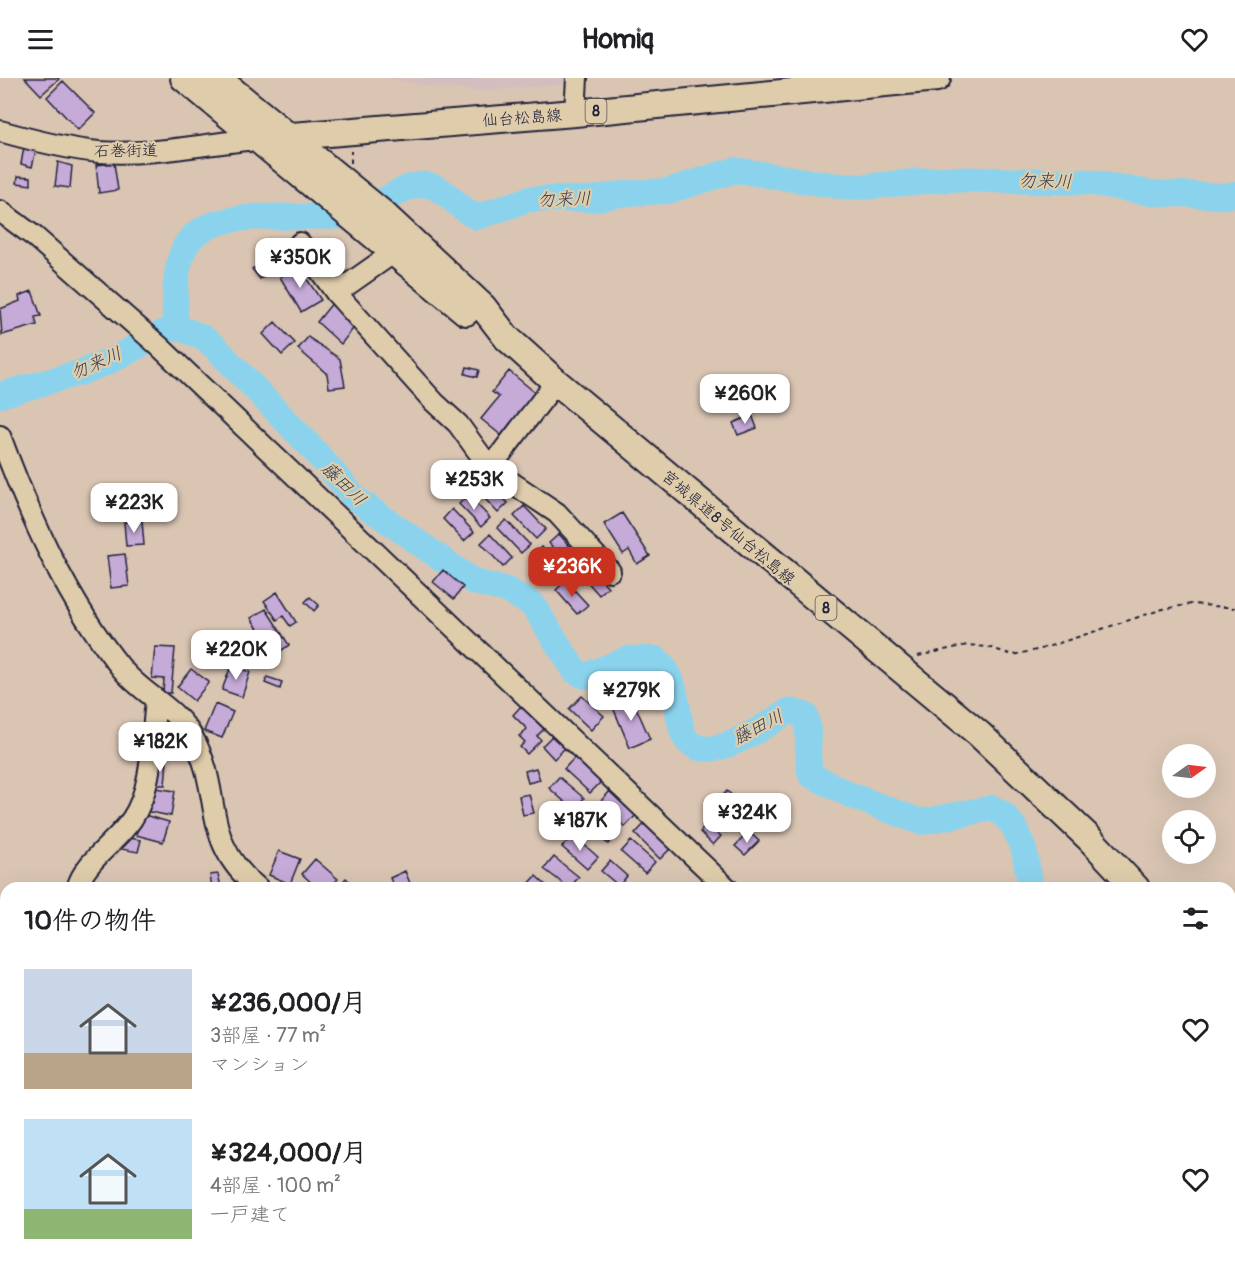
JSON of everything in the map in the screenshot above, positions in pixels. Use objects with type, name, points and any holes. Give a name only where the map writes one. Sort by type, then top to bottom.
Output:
[{"type":"main road","name":"8","points":[[184,78],[255,139]]},
{"type":"main road","name":"8","points":[[217,78],[286,135]]},
{"type":"main road","name":"仙台松島線","points":[[255,139],[575,113],[937,78]]},
{"type":"main road","name":"宮城県道8号仙台松島線","points":[[286,135],[381,212],[483,307],[507,338],[556,382],[979,734],[1089,838],[1130,882]]},
{"type":"main road","name":"宮城県道8号仙台松島線","points":[[255,139],[473,318],[507,338]]},
{"type":"street","points":[[575,113],[577,78]]},
{"type":"street","name":"石巻街道","points":[[3,127],[65,147],[99,152],[132,153],[255,139]]},
{"type":"street","points":[[0,211],[35,237],[159,346],[721,882]]},
{"type":"street","points":[[300,243],[336,293],[427,394],[458,424],[490,468],[556,513],[610,571]]},
{"type":"street","points":[[336,293],[393,253]]},
{"type":"street","points":[[490,468],[556,382]]},
{"type":"street","points":[[0,436],[19,488],[54,562],[102,642],[123,670],[156,701],[172,712],[192,735],[200,750],[220,842],[240,874],[250,882]]},
{"type":"street","points":[[79,882],[93,862],[132,819],[145,782],[156,701]]},
{"type":"path","points":[[914,658],[967,645],[988,647],[1013,655],[1041,649],[1163,609],[1192,604],[1235,608]]},
{"type":"shaded area","points":[[388,78],[564,78],[564,84],[482,91],[427,86]]},
{"type":"building","points":[[25,78],[58,78],[59,79],[41,95]]},
{"type":"building","points":[[63,81],[95,113],[78,130],[47,97]]},
{"type":"building","points":[[24,147],[36,150],[32,167],[21,164]]},
{"type":"building","points":[[58,162],[72,166],[70,188],[55,186]]},
{"type":"building","points":[[114,163],[118,190],[99,193],[96,165]]},
{"type":"building","points":[[18,176],[31,177],[31,185],[17,183]]},
{"type":"building","points":[[270,258],[278,268],[260,279],[252,269]]},
{"type":"building","points":[[298,266],[321,300],[301,312],[280,277]]},
{"type":"building","points":[[32,291],[41,316],[35,317],[37,325],[2,335],[0,309],[20,301],[19,296]]},
{"type":"building","points":[[333,302],[356,325],[341,344],[317,322]]},
{"type":"building","points":[[275,322],[295,343],[282,355],[263,334]]},
{"type":"building","points":[[308,337],[340,359],[345,386],[329,388],[327,374],[298,349]]},
{"type":"building","points":[[467,367],[479,370],[477,377],[465,374]]},
{"type":"building","points":[[509,371],[537,394],[502,436],[481,419],[499,397],[492,392]]},
{"type":"building","points":[[752,415],[757,428],[738,435],[733,423]]},
{"type":"building","points":[[484,479],[508,503],[498,513],[475,488]]},
{"type":"building","points":[[468,495],[490,518],[481,527],[459,504]]},
{"type":"building","points":[[524,506],[546,529],[536,539],[514,516]]},
{"type":"building","points":[[452,509],[474,532],[464,541],[443,519]]},
{"type":"building","points":[[622,513],[650,556],[637,564],[629,550],[623,554],[604,524]]},
{"type":"building","points":[[506,520],[530,545],[521,553],[497,528]]},
{"type":"building","points":[[142,521],[144,545],[126,546],[124,522]]},
{"type":"building","points":[[490,534],[512,558],[503,567],[481,543]]},
{"type":"building","points":[[559,534],[580,558],[570,567],[549,543]]},
{"type":"building","points":[[542,547],[564,572],[553,581],[532,557]]},
{"type":"building","points":[[125,554],[129,586],[111,588],[107,556]]},
{"type":"building","points":[[586,562],[608,587],[599,595],[577,570]]},
{"type":"building","points":[[443,570],[463,587],[454,599],[433,582]]},
{"type":"building","points":[[566,581],[588,605],[577,614],[556,590]]},
{"type":"building","points":[[277,592],[296,622],[290,626],[283,616],[277,620],[264,601]]},
{"type":"building","points":[[310,597],[319,605],[314,611],[305,602]]},
{"type":"building","points":[[266,609],[289,645],[275,655],[251,618]]},
{"type":"building","points":[[155,647],[175,648],[171,693],[163,693],[164,679],[152,678]]},
{"type":"building","points":[[231,666],[250,672],[242,697],[222,690]]},
{"type":"building","points":[[191,669],[209,682],[194,701],[177,687]]},
{"type":"building","points":[[267,677],[282,682],[280,689],[265,683]]},
{"type":"building","points":[[582,696],[604,716],[591,730],[569,709]]},
{"type":"building","points":[[631,696],[650,739],[630,748],[612,705]]},
{"type":"building","points":[[215,704],[233,712],[222,738],[204,731]]},
{"type":"building","points":[[521,706],[544,729],[537,736],[541,740],[527,754],[520,747],[525,742],[519,736],[527,729],[513,715]]},
{"type":"building","points":[[164,730],[179,731],[177,752],[162,751]]},
{"type":"building","points":[[553,735],[565,748],[554,759],[542,746]]},
{"type":"building","points":[[575,757],[602,781],[590,793],[564,769]]},
{"type":"building","points":[[155,760],[167,761],[165,785],[154,785]]},
{"type":"building","points":[[536,768],[540,780],[528,783],[525,771]]},
{"type":"building","points":[[559,777],[584,798],[574,810],[549,788]]},
{"type":"building","points":[[155,788],[175,791],[171,816],[145,811],[146,802],[153,803]]},
{"type":"building","points":[[611,790],[637,814],[625,827],[599,803]]},
{"type":"building","points":[[727,791],[753,814],[738,831],[712,807]]},
{"type":"building","points":[[529,794],[534,813],[523,815],[519,796]]},
{"type":"building","points":[[594,809],[620,831],[608,844],[583,822]]},
{"type":"building","points":[[141,814],[169,822],[163,842],[136,835]]},
{"type":"building","points":[[645,823],[671,848],[660,859],[635,834]]},
{"type":"building","points":[[707,824],[721,836],[713,845],[700,832]]},
{"type":"building","points":[[749,832],[759,841],[745,855],[735,846]]},
{"type":"building","points":[[573,835],[598,857],[587,869],[562,847]]},
{"type":"building","points":[[123,837],[141,840],[138,852],[121,849]]},
{"type":"building","points":[[631,841],[655,862],[645,873],[621,852]]},
{"type":"building","points":[[279,851],[300,859],[291,882],[269,875]]},
{"type":"building","points":[[554,857],[579,877],[574,882],[561,882],[544,869]]},
{"type":"building","points":[[315,859],[338,879],[335,882],[311,882],[302,874]]},
{"type":"building","points":[[610,861],[627,876],[622,882],[614,882],[601,871]]},
{"type":"building","points":[[405,871],[410,882],[392,882],[390,878]]},
{"type":"building","points":[[218,874],[220,882],[211,882],[210,875]]},
{"type":"building","points":[[536,876],[542,882],[530,882]]},
{"type":"waterway","name":"勿来川","points":[[175,326],[178,267],[184,249],[196,234],[214,224],[236,219],[356,214],[412,186],[438,188],[477,217],[529,199],[592,199],[627,193],[668,191],[735,170],[838,186],[863,187],[944,179],[1087,182],[1151,193],[1225,196],[1235,194]]},
{"type":"waterway","name":"藤田川","points":[[175,326],[202,337],[214,346],[312,448],[355,498],[474,582],[507,590],[533,605],[575,671],[585,676],[627,659],[656,659],[671,679],[684,736],[696,747],[709,749],[738,741],[789,711],[805,715],[811,775],[850,795],[921,822],[992,808],[1003,814],[1014,827],[1024,850],[1030,882]]},
{"type":"waterway","name":"勿来川","points":[[0,395],[79,373],[108,362],[172,328]]}]
